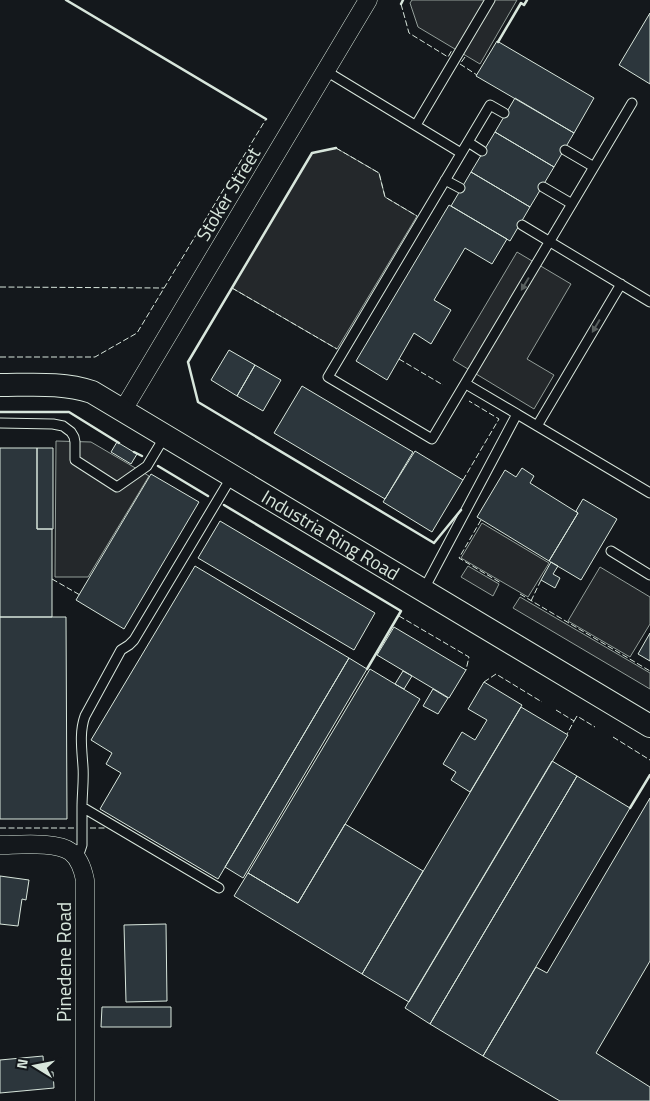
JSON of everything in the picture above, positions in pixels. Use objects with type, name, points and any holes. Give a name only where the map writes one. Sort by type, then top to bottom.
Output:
[{"type":"street","name":"Stoker Street","points":[[124,410],[368,0]]},
{"type":"street","name":"Industria Ring Road","points":[[0,385],[56,385],[92,392],[650,726]]},
{"type":"street","points":[[0,845],[55,846],[64,848],[76,856]]},
{"type":"street","name":"Pinedene Road","points":[[76,856],[86,880],[86,1101]]},
{"type":"lane","points":[[416,125],[490,0]]},
{"type":"lane","points":[[326,71],[462,153]]},
{"type":"lane","points":[[504,113],[490,105],[328,377],[432,439],[632,103]]},
{"type":"lane","points":[[468,142],[482,151]]},
{"type":"lane","points":[[565,150],[594,167]]},
{"type":"lane","points":[[445,180],[460,188]]},
{"type":"lane","points":[[543,187],[572,204]]},
{"type":"lane","points":[[522,225],[650,302]]},
{"type":"lane","points":[[536,426],[620,284]]},
{"type":"lane","points":[[466,384],[650,493]]},
{"type":"lane","points":[[423,591],[516,414]]},
{"type":"lane","points":[[0,423],[53,424],[63,426],[74,437],[74,460],[118,487],[147,466],[165,436]]},
{"type":"lane","points":[[76,856],[82,845],[83,767],[81,757],[82,726],[85,716],[121,650],[134,640],[232,476]]},
{"type":"lane","points":[[611,551],[650,575]]},
{"type":"lane","points":[[82,807],[219,888]]},
{"type":"shaded area","points":[[412,0],[517,0],[480,64],[418,27],[410,3]]},
{"type":"shaded area","points":[[336,148],[379,173],[385,197],[417,216],[337,349],[232,288],[312,153]]},
{"type":"shaded area","points":[[517,252],[571,284],[527,359],[554,375],[534,409],[453,360]]},
{"type":"shaded area","points":[[56,441],[91,442],[149,476],[88,577],[55,577]]},
{"type":"shaded area","points":[[482,523],[549,563],[528,597],[461,558]]},
{"type":"shaded area","points":[[468,566],[499,584],[493,596],[461,577]]},
{"type":"shaded area","points":[[600,567],[650,597],[650,624],[630,657],[568,621]]},
{"type":"shaded area","points":[[520,597],[650,673],[650,689],[513,608]]},
{"type":"building","points":[[650,13],[650,84],[619,65]]},
{"type":"building","points":[[497,41],[594,98],[574,133],[476,76]]},
{"type":"building","points":[[515,98],[574,133],[554,167],[495,132]]},
{"type":"building","points":[[495,132],[554,167],[530,207],[471,172]]},
{"type":"building","points":[[471,172],[530,207],[510,241],[451,206]]},
{"type":"building","points":[[449,205],[507,239],[492,264],[465,248],[434,300],[451,310],[431,344],[414,333],[387,380],[356,361]]},
{"type":"building","points":[[229,350],[255,365],[237,396],[211,380]]},
{"type":"building","points":[[255,365],[281,380],[263,411],[237,396]]},
{"type":"building","points":[[302,386],[413,452],[385,499],[274,433]]},
{"type":"building","points":[[117,442],[137,454],[131,464],[111,452]]},
{"type":"building","points":[[0,448],[37,448],[37,529],[52,529],[52,617],[0,617]]},
{"type":"building","points":[[37,448],[53,448],[53,529],[37,529]]},
{"type":"building","points":[[415,451],[463,480],[432,532],[383,502]]},
{"type":"building","points":[[522,468],[534,476],[530,483],[578,513],[549,561],[477,517],[505,470],[516,477]]},
{"type":"building","points":[[151,474],[199,502],[124,629],[76,600]]},
{"type":"building","points":[[583,499],[617,519],[581,580],[549,561],[578,513],[576,511]]},
{"type":"building","points":[[220,521],[375,613],[354,650],[198,558]]},
{"type":"building","points":[[551,562],[558,566],[553,574],[560,578],[555,588],[541,580]]},
{"type":"building","points":[[195,566],[349,658],[218,879],[100,809],[121,773],[106,764],[112,753],[91,740]]},
{"type":"building","points":[[0,617],[66,617],[67,819],[0,819]]},
{"type":"building","points":[[394,627],[466,670],[449,698],[377,655]]},
{"type":"building","points":[[650,633],[650,661],[638,654]]},
{"type":"building","points":[[349,658],[367,669],[243,878],[225,867]]},
{"type":"building","points":[[370,669],[420,699],[298,903],[248,873]]},
{"type":"building","points":[[403,671],[412,676],[404,689],[395,684]]},
{"type":"building","points":[[484,682],[522,705],[470,792],[451,780],[456,772],[443,764],[462,732],[475,740],[487,720],[468,709]]},
{"type":"building","points":[[433,689],[448,698],[438,714],[423,706]]},
{"type":"building","points":[[521,707],[568,735],[409,1002],[362,974]]},
{"type":"building","points":[[552,761],[577,776],[430,1024],[405,1008]]},
{"type":"building","points":[[577,776],[630,808],[483,1056],[430,1024]]},
{"type":"building","points":[[650,798],[650,961],[596,1053],[650,1087],[650,1101],[560,1101],[483,1056],[536,967],[547,973]]},
{"type":"building","points":[[345,824],[423,871],[362,974],[234,896],[248,873],[298,903]]},
{"type":"building","points":[[0,876],[29,880],[26,900],[22,899],[18,926],[0,924]]},
{"type":"building","points":[[166,924],[167,1001],[126,1002],[124,925]]},
{"type":"building","points":[[102,1007],[171,1007],[171,1027],[101,1027]]},
{"type":"building","points":[[43,1056],[44,1072],[53,1072],[54,1088],[0,1093],[0,1060]]},
{"type":"fence","points":[[401,4],[409,33],[448,57],[452,50]]},
{"type":"fence","points":[[465,57],[460,64],[477,75]]},
{"type":"fence","points":[[0,357],[95,357],[137,333],[266,119]]},
{"type":"fence","points":[[336,148],[379,173],[385,197],[417,216]]},
{"type":"fence","points":[[0,287],[164,288]]},
{"type":"fence","points":[[232,288],[337,349]]},
{"type":"fence","points":[[399,359],[443,385]]},
{"type":"fence","points":[[463,480],[499,419],[469,401]]},
{"type":"fence","points":[[481,520],[459,558],[501,583]]},
{"type":"fence","points":[[52,579],[80,595]]},
{"type":"fence","points":[[531,601],[541,580]]},
{"type":"fence","points":[[520,594],[650,671]]},
{"type":"fence","points":[[399,616],[469,657],[466,670]]},
{"type":"fence","points":[[484,682],[496,674],[542,702]]},
{"type":"fence","points":[[556,710],[574,721],[567,734]]},
{"type":"fence","points":[[574,721],[577,716],[595,727]]},
{"type":"fence","points":[[613,737],[650,760]]},
{"type":"fence","points":[[0,828],[75,828]]},
{"type":"fence","points":[[90,828],[105,828]]},
{"type":"wall","points":[[66,0],[266,119]]},
{"type":"wall","points":[[401,4],[403,0]]},
{"type":"wall","points":[[498,42],[521,3],[524,5],[527,0]]},
{"type":"wall","points":[[336,148],[312,153],[188,362],[198,402],[434,543],[461,510]]},
{"type":"wall","points":[[0,412],[69,412],[119,443]]},
{"type":"wall","points":[[134,452],[142,456]]},
{"type":"wall","points":[[158,466],[208,496]]},
{"type":"wall","points":[[224,505],[401,611],[367,669]]},
{"type":"wall","points":[[630,808],[650,775]]}]
